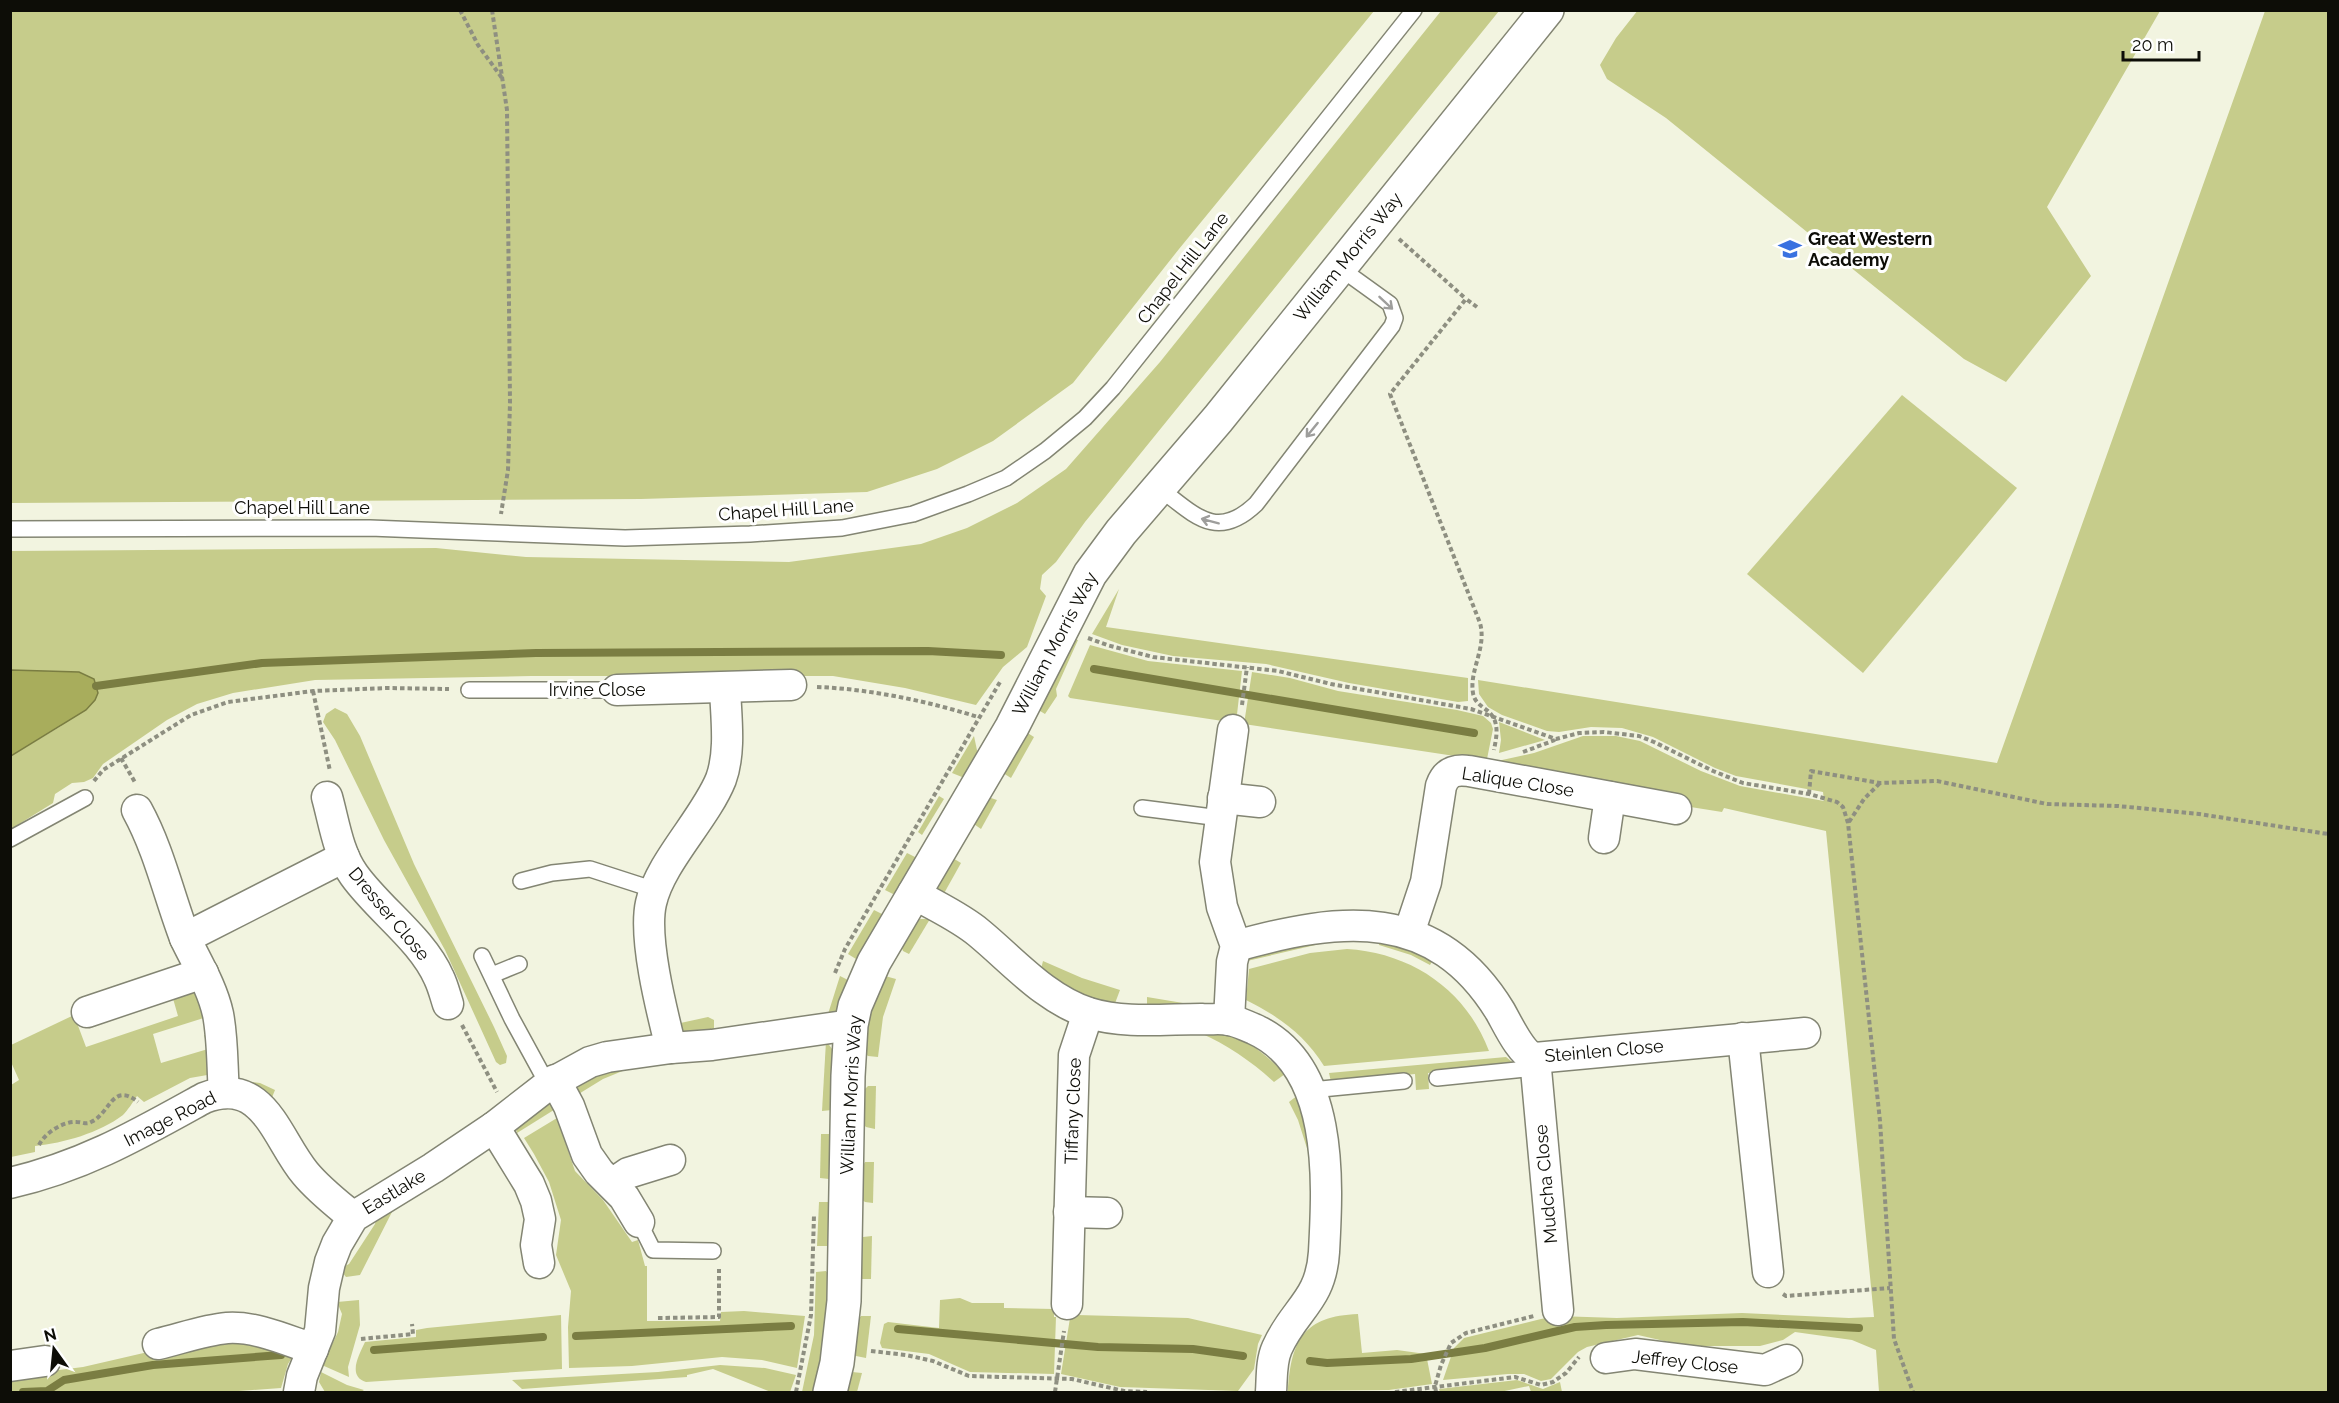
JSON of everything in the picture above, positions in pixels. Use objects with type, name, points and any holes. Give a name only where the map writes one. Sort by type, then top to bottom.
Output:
[{"type":"street","name":"William Morris Way","points":[[830,1392],[837,1363],[844,1301],[851,1025],[862,986],[1012,727],[1090,574],[1121,532],[1340,268],[1547,10]]},
{"type":"street","name":"Irvine Close","points":[[617,690],[791,686]]},
{"type":"street","points":[[671,1048],[649,934],[649,916],[655,890],[721,779],[726,757],[725,688]]},
{"type":"street","points":[[1229,1020],[1232,962],[1236,946],[1222,907],[1215,862],[1237,717]]},
{"type":"street","name":"Lalique Close","points":[[1409,933],[1426,882],[1441,786],[1447,775],[1460,770],[1676,809]]},
{"type":"street","name":"Dresser Close","points":[[327,797],[344,857],[353,873],[377,904],[428,960],[439,977],[448,1004]]},
{"type":"street","points":[[1604,838],[1610,797]]},
{"type":"street","points":[[1222,808],[1260,802]]},
{"type":"street","points":[[137,810],[150,833],[170,900],[185,938],[214,1000],[220,1024],[224,1093]]},
{"type":"street","name":"Dresser Close","points":[[185,938],[344,857]]},
{"type":"street","points":[[914,893],[978,932],[1010,962],[1042,986],[1088,1013],[1126,1019],[1229,1020],[1264,1034],[1278,1043],[1298,1066],[1311,1090],[1322,1134],[1325,1210],[1323,1261],[1318,1285],[1310,1300],[1289,1326],[1276,1350],[1271,1392]]},
{"type":"street","name":"Steinlen Close","points":[[1236,946],[1291,931],[1330,925],[1360,924],[1409,933],[1439,948],[1470,972],[1495,1004],[1522,1048],[1535,1063],[1743,1038],[1805,1033]]},
{"type":"street","points":[[87,1012],[203,973]]},
{"type":"street","name":"Tiffany Close","points":[[1066,1316],[1074,1055],[1088,1013]]},
{"type":"street","name":"Eastlake","points":[[299,1392],[302,1376],[320,1331],[324,1287],[330,1262],[337,1244],[353,1217],[494,1127],[551,1083],[590,1062],[607,1056],[712,1045],[851,1025]]},
{"type":"street","points":[[1743,1038],[1768,1272]]},
{"type":"street","name":"Mudcha Close","points":[[1535,1063],[1558,1310]]},
{"type":"street","points":[[551,1083],[569,1106],[587,1155],[599,1172],[624,1197],[639,1222]]},
{"type":"street","name":"Image Road","points":[[10,1183],[50,1173],[94,1157],[204,1098],[224,1093],[249,1099],[263,1108],[303,1171],[320,1190],[353,1217]]},
{"type":"street","points":[[494,1127],[529,1184],[536,1201],[540,1219],[536,1245],[539,1263]]},
{"type":"street","points":[[612,1185],[628,1173],[670,1160]]},
{"type":"street","points":[[1069,1212],[1107,1213]]},
{"type":"street","points":[[158,1344],[226,1328],[254,1331],[314,1349]]},
{"type":"street","name":"Jeffrey Close","points":[[1606,1358],[1635,1354],[1773,1374]]},
{"type":"street","points":[[10,1366],[45,1361]]},
{"type":"lane","name":"Chapel Hill Lane","points":[[10,530],[370,528],[625,538],[750,534],[842,528],[913,514],[968,494],[1006,478],[1045,451],[1085,418],[1113,388],[1414,10]]},
{"type":"lane","points":[[1159,488],[1203,520],[1213,524],[1235,520],[1256,504],[1392,326],[1395,318],[1390,304],[1340,268]]},
{"type":"lane","name":"Irvine Close","points":[[469,690],[617,690]]},
{"type":"lane","points":[[10,839],[85,798]]},
{"type":"lane","points":[[1142,808],[1222,808]]},
{"type":"lane","points":[[521,881],[552,873],[590,869],[655,890]]},
{"type":"lane","points":[[482,956],[512,1019],[551,1083]]},
{"type":"lane","points":[[492,975],[519,964]]},
{"type":"lane","points":[[1437,1078],[1535,1063]]},
{"type":"lane","points":[[1311,1090],[1404,1082]]},
{"type":"lane","points":[[639,1222],[653,1250],[713,1251]]},
{"type":"path","points":[[460,10],[478,45],[502,79]]},
{"type":"path","points":[[492,10],[507,110],[510,403],[508,470],[497,533]]},
{"type":"path","points":[[1396,237],[1477,307]]},
{"type":"path","points":[[1466,299],[1390,394],[1480,623],[1481,651],[1473,693],[1476,702],[1493,717]]},
{"type":"path","points":[[1086,637],[1153,657],[1278,671],[1371,692],[1471,709],[1556,739]]},
{"type":"path","points":[[1237,717],[1247,667]]},
{"type":"path","points":[[791,686],[833,687],[874,693],[952,709],[978,717]]},
{"type":"path","points":[[85,798],[103,770],[191,715],[228,702],[313,691],[425,687],[469,690]]},
{"type":"path","points":[[313,691],[335,793],[327,797]]},
{"type":"path","points":[[1516,753],[1579,733],[1604,732],[1639,736],[1735,780],[1809,794],[1837,802],[1843,807],[1848,823],[1880,1122],[1894,1339],[1914,1392]]},
{"type":"path","points":[[1809,794],[1811,771],[1880,783],[1936,781],[2047,804],[2118,806],[2199,814],[2328,834]]},
{"type":"path","points":[[1848,823],[1864,799],[1880,783]]},
{"type":"path","points":[[448,1004],[464,1028],[500,1097]]},
{"type":"path","points":[[41,1155],[40,1143],[55,1130],[67,1123],[87,1124],[94,1121],[116,1098],[128,1095],[144,1107]]},
{"type":"path","points":[[658,1318],[719,1317],[719,1269],[713,1251]]},
{"type":"path","points":[[1768,1272],[1778,1291],[1786,1296],[1890,1288]]},
{"type":"path","points":[[1436,1392],[1435,1386],[1441,1365],[1452,1343],[1466,1334],[1558,1310]]},
{"type":"path","points":[[1054,1392],[1066,1316]]},
{"type":"path","points":[[361,1339],[413,1334],[412,1324]]},
{"type":"path","points":[[871,1351],[933,1361],[969,1376],[1072,1379],[1124,1391],[1147,1392]]},
{"type":"shaded area","points":[[1638,10],[2160,11],[2047,207],[2091,276],[2006,382],[1964,359],[1666,118],[1607,79],[1600,65],[1616,38]]},
{"type":"shaded area","points":[[10,11],[1374,11],[1179,249],[1073,383],[993,441],[937,469],[867,492],[641,499],[11,503]]},
{"type":"shaded area","points":[[1441,11],[1499,11],[1085,522],[1056,562],[1042,575],[1040,589],[1046,596],[1027,647],[1003,667],[976,705],[905,688],[833,676],[531,676],[315,680],[233,693],[197,704],[167,720],[103,764],[93,778],[84,782],[72,783],[55,794],[53,803],[11,829],[11,756],[61,726],[79,672],[11,670],[11,551],[436,548],[526,557],[789,562],[921,544],[967,528],[1017,503],[1066,469],[1160,362]]},
{"type":"shaded area","points":[[2265,11],[2328,11],[2328,1392],[1879,1392],[1876,1350],[1852,1340],[1795,1332],[1783,1340],[1760,1346],[1686,1346],[1638,1335],[1587,1347],[1578,1352],[1551,1379],[1541,1381],[1524,1374],[1508,1374],[1443,1380],[1454,1348],[1464,1338],[1557,1316],[1617,1318],[1742,1313],[1874,1317],[1826,831],[1724,808],[1722,812],[1678,805],[1493,762],[1534,753],[1583,736],[1616,736],[1640,741],[1701,771],[1740,786],[1824,801],[1823,792],[1736,776],[1653,737],[1622,728],[1591,727],[1559,732],[1547,731],[1502,715],[1488,707],[1479,694],[1478,680],[1997,763]]},
{"type":"shaded area","points":[[1902,395],[2017,488],[1863,673],[1747,574]]},
{"type":"shaded area","points":[[1119,589],[1106,627],[1468,678],[1468,701],[1458,702],[1349,683],[1266,664],[1173,656],[1122,645],[1092,634]]},
{"type":"shaded area","points":[[1072,638],[1078,640],[1056,689],[1057,696],[1045,714],[1040,711],[1039,702]]},
{"type":"shaded area","points":[[1090,645],[1148,661],[1242,671],[1236,723],[1070,698],[1068,696]]},
{"type":"shaded area","points":[[11,670],[79,672],[94,679],[98,693],[86,710],[11,756]]},
{"type":"shaded area","points":[[1252,672],[1290,678],[1338,691],[1483,716],[1491,723],[1493,729],[1487,759],[1481,760],[1244,724]]},
{"type":"shaded area","points":[[335,708],[347,714],[360,736],[414,864],[507,1056],[506,1063],[500,1065],[496,1062],[445,950],[384,840],[335,740],[323,722],[326,714]]},
{"type":"shaded area","points":[[1499,722],[1545,740],[1499,753],[1501,740]]},
{"type":"shaded area","points":[[1026,732],[1034,737],[1011,778],[1003,773]]},
{"type":"shaded area","points":[[974,736],[978,755],[968,776],[962,777],[952,773]]},
{"type":"shaded area","points":[[939,796],[944,799],[922,835],[918,832]]},
{"type":"shaded area","points":[[988,797],[997,800],[981,829],[971,822]]},
{"type":"shaded area","points":[[907,853],[915,857],[916,864],[902,891],[893,894],[885,890]]},
{"type":"shaded area","points":[[951,857],[961,863],[942,897],[936,888]]},
{"type":"shaded area","points":[[874,910],[882,914],[884,920],[864,956],[856,959],[848,954]]},
{"type":"shaded area","points":[[920,919],[930,919],[909,954],[903,951],[901,946],[913,924]]},
{"type":"shaded area","points":[[1380,936],[1434,958],[1430,965],[1411,955],[1379,945]]},
{"type":"shaded area","points":[[1324,943],[1247,961],[1261,947]]},
{"type":"shaded area","points":[[1347,949],[1393,958],[1434,979],[1466,1010],[1479,1029],[1489,1051],[1324,1066],[1317,1055],[1290,1027],[1246,1000],[1249,969],[1310,953]]},
{"type":"shaded area","points":[[1043,961],[1082,978],[1120,990],[1114,1006],[1081,996],[1040,973]]},
{"type":"shaded area","points":[[840,976],[848,980],[851,986],[850,991],[841,1008],[828,1014]]},
{"type":"shaded area","points":[[885,976],[896,979],[883,1017],[878,1057],[868,1056],[862,1050],[867,1018]]},
{"type":"shaded area","points":[[198,984],[210,1016],[153,1034],[161,1063],[208,1049],[204,1035],[213,1035],[213,1074],[190,1078],[144,1102],[137,1096],[123,1115],[103,1127],[69,1140],[35,1146],[35,1152],[11,1157],[11,1085],[19,1080],[11,1062],[11,1045],[74,1015],[86,1047],[178,1016],[172,995]]},
{"type":"shaded area","points":[[1147,997],[1207,1007],[1147,1009]]},
{"type":"shaded area","points":[[708,1017],[714,1020],[714,1031],[684,1033],[676,1024]]},
{"type":"shaded area","points":[[1200,1033],[1224,1034],[1241,1039],[1285,1074],[1274,1082],[1239,1055]]},
{"type":"shaded area","points":[[826,1041],[836,1054],[832,1110],[822,1111]]},
{"type":"shaded area","points":[[1506,1057],[1515,1064],[1428,1073],[1429,1089],[1416,1090],[1415,1074],[1331,1082],[1329,1073]]},
{"type":"shaded area","points":[[623,1067],[625,1070],[603,1079],[577,1095],[578,1083],[582,1078]]},
{"type":"shaded area","points":[[241,1081],[260,1083],[275,1090],[271,1100]]},
{"type":"shaded area","points":[[868,1086],[876,1086],[875,1129],[866,1127],[862,1123],[862,1092]]},
{"type":"shaded area","points":[[1298,1095],[1304,1110],[1312,1164],[1298,1120],[1289,1102]]},
{"type":"shaded area","points":[[545,1104],[557,1108],[517,1133],[515,1126]]},
{"type":"shaded area","points":[[557,1118],[575,1171],[603,1200],[632,1242],[638,1240],[645,1266],[647,1266],[647,1321],[720,1321],[721,1312],[744,1311],[805,1316],[797,1368],[762,1360],[722,1357],[632,1366],[569,1368],[568,1327],[571,1291],[556,1255],[561,1220],[549,1182],[524,1138]]},
{"type":"shaded area","points":[[821,1134],[829,1134],[835,1141],[834,1173],[829,1179],[820,1178]]},
{"type":"shaded area","points":[[865,1162],[874,1162],[873,1203],[865,1202],[860,1198],[861,1169]]},
{"type":"shaded area","points":[[819,1202],[829,1202],[835,1209],[830,1244],[827,1246],[817,1246]]},
{"type":"shaded area","points":[[394,1208],[360,1275],[346,1277],[342,1272],[343,1267],[349,1264],[375,1224],[378,1211]]},
{"type":"shaded area","points":[[872,1236],[871,1279],[862,1279],[856,1271],[856,1243],[863,1237]]},
{"type":"shaded area","points":[[826,1271],[831,1277],[817,1392],[802,1392],[814,1335],[816,1272]]},
{"type":"shaded area","points":[[960,1298],[972,1303],[1004,1303],[1004,1308],[1054,1309],[1054,1317],[1056,1317],[1054,1374],[970,1372],[929,1354],[882,1348],[880,1343],[884,1324],[888,1322],[939,1328],[940,1300]]},
{"type":"shaded area","points":[[359,1300],[360,1325],[348,1367],[349,1377],[315,1362],[326,1357],[338,1332],[342,1314],[337,1302]]},
{"type":"shaded area","points":[[1358,1314],[1362,1353],[1397,1350],[1426,1354],[1432,1384],[1389,1390],[1288,1391],[1293,1358],[1304,1334],[1325,1320]]},
{"type":"shaded area","points":[[561,1315],[562,1369],[366,1382],[357,1375],[356,1365],[365,1342],[416,1337],[416,1330],[427,1328]]},
{"type":"shaded area","points":[[1077,1315],[1188,1318],[1262,1335],[1258,1344],[1254,1369],[1238,1391],[1120,1387],[1061,1374],[1070,1318],[1076,1318]]},
{"type":"shaded area","points":[[861,1316],[871,1316],[866,1358],[856,1356],[854,1346],[855,1330]]},
{"type":"shaded area","points":[[213,1337],[297,1350],[288,1364],[281,1388],[225,1392],[11,1392],[11,1376],[83,1367]]},
{"type":"shaded area","points":[[720,1365],[765,1368],[796,1375],[790,1392],[771,1392],[713,1369],[687,1375],[687,1377],[522,1389],[512,1380],[658,1372]]},
{"type":"shaded area","points":[[321,1372],[347,1385],[364,1390],[361,1392],[325,1392],[319,1382]]},
{"type":"shaded area","points":[[852,1372],[862,1373],[857,1392],[843,1392],[847,1377]]},
{"type":"shaded area","points":[[1517,1380],[1543,1389],[1560,1382],[1562,1392],[1531,1392],[1529,1386],[1500,1392],[1440,1392],[1439,1389]]},
{"type":"waterway","points":[[96,686],[262,663],[536,653],[928,651],[1001,655]]},
{"type":"waterway","points":[[1094,669],[1474,733]]},
{"type":"waterway","points":[[1310,1361],[1327,1363],[1411,1359],[1485,1348],[1575,1327],[1606,1325],[1743,1322],[1859,1328]]},
{"type":"waterway","points":[[576,1336],[791,1326]]},
{"type":"waterway","points":[[898,1329],[1098,1347],[1193,1349],[1243,1356]]},
{"type":"waterway","points":[[374,1350],[543,1337]]},
{"type":"waterway","points":[[23,1392],[47,1391],[64,1380],[153,1365],[281,1355]]},
{"type":"place","name":"Great Western Academy","points":[[1790,249]]}]
